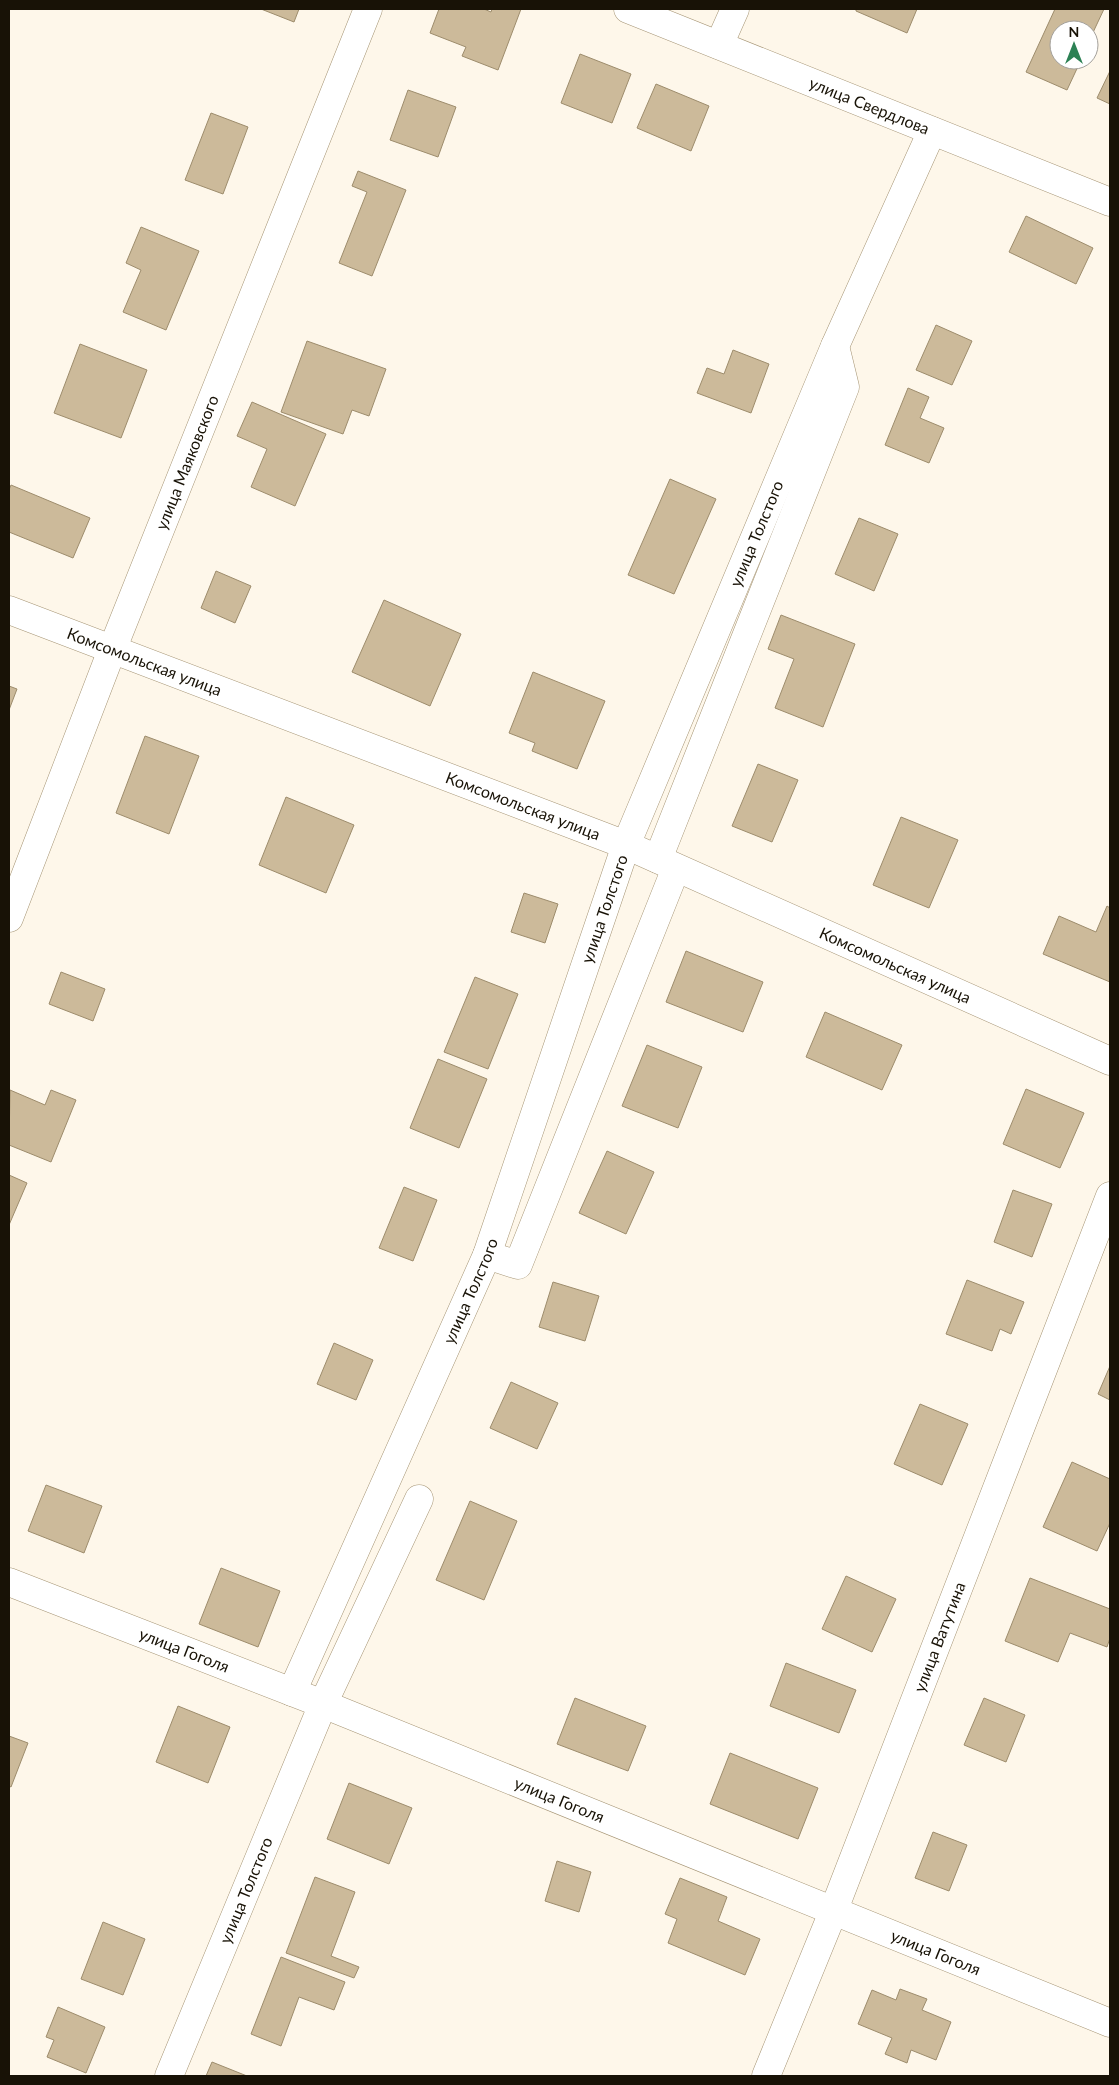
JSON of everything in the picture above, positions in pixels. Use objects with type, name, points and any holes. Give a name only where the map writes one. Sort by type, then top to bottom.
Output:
[{"type":"street","name":"улица Маяковского","points":[[9,918],[112,650],[368,9]]},
{"type":"street","name":"улица Свердлова","points":[[628,9],[1110,202]]},
{"type":"street","points":[[719,45],[735,9]]},
{"type":"street","name":"улица Толстого","points":[[292,1692],[487,1255],[626,845],[835,346],[932,131]]},
{"type":"street","points":[[487,1255],[518,1265],[845,388],[835,346]]},
{"type":"street","name":"Комсомольская улица","points":[[9,610],[626,845],[1110,1060]]},
{"type":"street","name":"улица Ватутина","points":[[766,2076],[833,1912],[1110,1196]]},
{"type":"street","name":"улица Толстого","points":[[169,2076],[323,1704],[419,1499]]},
{"type":"street","name":"улица Гоголя","points":[[9,1582],[323,1704],[1110,2023]]},
{"type":"building","points":[[261,9],[299,9],[294,22]]},
{"type":"building","points":[[439,9],[484,9],[491,12],[492,9],[521,9],[498,70],[462,56],[466,47],[430,33]]},
{"type":"building","points":[[856,9],[917,9],[907,33],[856,11]]},
{"type":"building","points":[[1055,9],[1104,9],[1099,20],[1050,20]]},
{"type":"building","points":[[1049,22],[1049,70],[1076,70],[1067,90],[1026,72]]},
{"type":"building","points":[[580,54],[631,74],[612,123],[561,103]]},
{"type":"building","points":[[1110,71],[1110,104],[1097,98]]},
{"type":"building","points":[[656,84],[709,106],[691,151],[637,128]]},
{"type":"building","points":[[408,90],[456,107],[438,157],[390,140]]},
{"type":"building","points":[[211,113],[248,127],[223,194],[185,180]]},
{"type":"building","points":[[358,171],[406,190],[372,276],[339,263],[367,192],[352,186]]},
{"type":"building","points":[[1026,216],[1093,248],[1076,284],[1009,252]]},
{"type":"building","points":[[141,227],[199,251],[166,330],[123,312],[141,270],[126,263]]},
{"type":"building","points":[[936,325],[972,341],[952,385],[916,370]]},
{"type":"building","points":[[307,341],[386,369],[369,416],[352,410],[343,434],[281,412]]},
{"type":"building","points":[[80,344],[147,370],[121,438],[54,413]]},
{"type":"building","points":[[733,350],[769,364],[751,413],[697,393],[707,368],[724,374]]},
{"type":"building","points":[[908,388],[929,397],[920,418],[944,428],[929,463],[885,445]]},
{"type":"building","points":[[252,402],[326,434],[295,506],[251,487],[267,449],[237,436]]},
{"type":"building","points":[[670,479],[716,499],[674,594],[628,575]]},
{"type":"building","points":[[11,485],[90,518],[73,558],[9,532],[9,490]]},
{"type":"building","points":[[859,518],[898,534],[874,591],[835,574]]},
{"type":"building","points":[[216,571],[251,586],[235,623],[201,608]]},
{"type":"building","points":[[384,600],[461,634],[430,706],[352,672]]},
{"type":"building","points":[[781,615],[855,644],[823,727],[775,708],[794,659],[768,649]]},
{"type":"building","points":[[533,672],[605,701],[577,769],[532,751],[535,743],[509,733]]},
{"type":"building","points":[[9,686],[17,689],[9,710]]},
{"type":"building","points":[[145,736],[199,756],[169,834],[116,813]]},
{"type":"building","points":[[758,764],[798,780],[772,842],[732,826]]},
{"type":"building","points":[[286,797],[354,825],[326,893],[259,865]]},
{"type":"building","points":[[901,817],[958,840],[929,908],[873,885]]},
{"type":"building","points":[[524,893],[558,904],[545,943],[511,932]]},
{"type":"building","points":[[1107,906],[1110,908],[1110,982],[1043,954],[1059,916],[1096,932]]},
{"type":"building","points":[[686,951],[763,982],[743,1032],[666,1002]]},
{"type":"building","points":[[61,972],[105,989],[93,1021],[49,1004]]},
{"type":"building","points":[[475,977],[518,994],[488,1069],[444,1052]]},
{"type":"building","points":[[825,1012],[902,1045],[882,1090],[806,1057]]},
{"type":"building","points":[[647,1045],[702,1067],[678,1128],[622,1106]]},
{"type":"building","points":[[438,1059],[487,1079],[459,1148],[410,1128]]},
{"type":"building","points":[[1026,1089],[1084,1113],[1060,1168],[1003,1144]]},
{"type":"building","points":[[10,1090],[45,1105],[51,1090],[76,1100],[51,1162],[9,1145]]},
{"type":"building","points":[[607,1151],[654,1172],[626,1234],[579,1213]]},
{"type":"building","points":[[9,1175],[27,1183],[9,1225]]},
{"type":"building","points":[[404,1187],[437,1200],[413,1261],[379,1248]]},
{"type":"building","points":[[1013,1190],[1052,1204],[1032,1257],[994,1242]]},
{"type":"building","points":[[967,1280],[1024,1302],[1011,1334],[1000,1329],[992,1351],[946,1334]]},
{"type":"building","points":[[553,1282],[599,1296],[585,1341],[539,1327]]},
{"type":"building","points":[[334,1343],[373,1360],[356,1400],[317,1384]]},
{"type":"building","points":[[1110,1366],[1110,1400],[1098,1394]]},
{"type":"building","points":[[511,1382],[558,1403],[537,1449],[490,1428]]},
{"type":"building","points":[[920,1404],[968,1424],[942,1485],[894,1464]]},
{"type":"building","points":[[1072,1462],[1110,1479],[1110,1523],[1097,1551],[1043,1527]]},
{"type":"building","points":[[46,1485],[102,1506],[84,1553],[28,1531]]},
{"type":"building","points":[[470,1501],[517,1521],[484,1600],[436,1580]]},
{"type":"building","points":[[221,1568],[280,1591],[258,1647],[199,1624]]},
{"type":"building","points":[[846,1576],[896,1599],[872,1652],[822,1629]]},
{"type":"building","points":[[1030,1578],[1110,1609],[1110,1638],[1107,1647],[1070,1633],[1058,1662],[1005,1641]]},
{"type":"building","points":[[786,1663],[856,1690],[839,1733],[770,1706]]},
{"type":"building","points":[[575,1698],[646,1726],[628,1771],[557,1744]]},
{"type":"building","points":[[984,1698],[1025,1715],[1006,1762],[964,1745]]},
{"type":"building","points":[[178,1706],[230,1727],[208,1783],[156,1762]]},
{"type":"building","points":[[9,1736],[28,1743],[11,1787],[9,1786]]},
{"type":"building","points":[[730,1753],[818,1788],[798,1839],[710,1804]]},
{"type":"building","points":[[349,1783],[412,1808],[389,1864],[327,1839]]},
{"type":"building","points":[[933,1832],[967,1845],[949,1891],[915,1878]]},
{"type":"building","points":[[557,1861],[591,1872],[579,1912],[545,1901]]},
{"type":"building","points":[[315,1877],[355,1892],[331,1956],[359,1967],[354,1978],[286,1953]]},
{"type":"building","points":[[680,1878],[727,1897],[718,1921],[760,1939],[745,1975],[668,1943],[677,1919],[665,1914]]},
{"type":"building","points":[[103,1922],[145,1939],[123,1995],[81,1979]]},
{"type":"building","points":[[281,1957],[345,1982],[334,2010],[299,1997],[281,2046],[251,2034]]},
{"type":"building","points":[[900,1989],[927,1999],[922,2010],[951,2022],[936,2060],[911,2050],[907,2063],[885,2054],[892,2038],[858,2024],[872,1990],[896,2000]]},
{"type":"building","points":[[58,2007],[105,2027],[86,2073],[47,2057],[54,2040],[46,2037]]},
{"type":"building","points":[[212,2062],[247,2076],[206,2076]]}]
